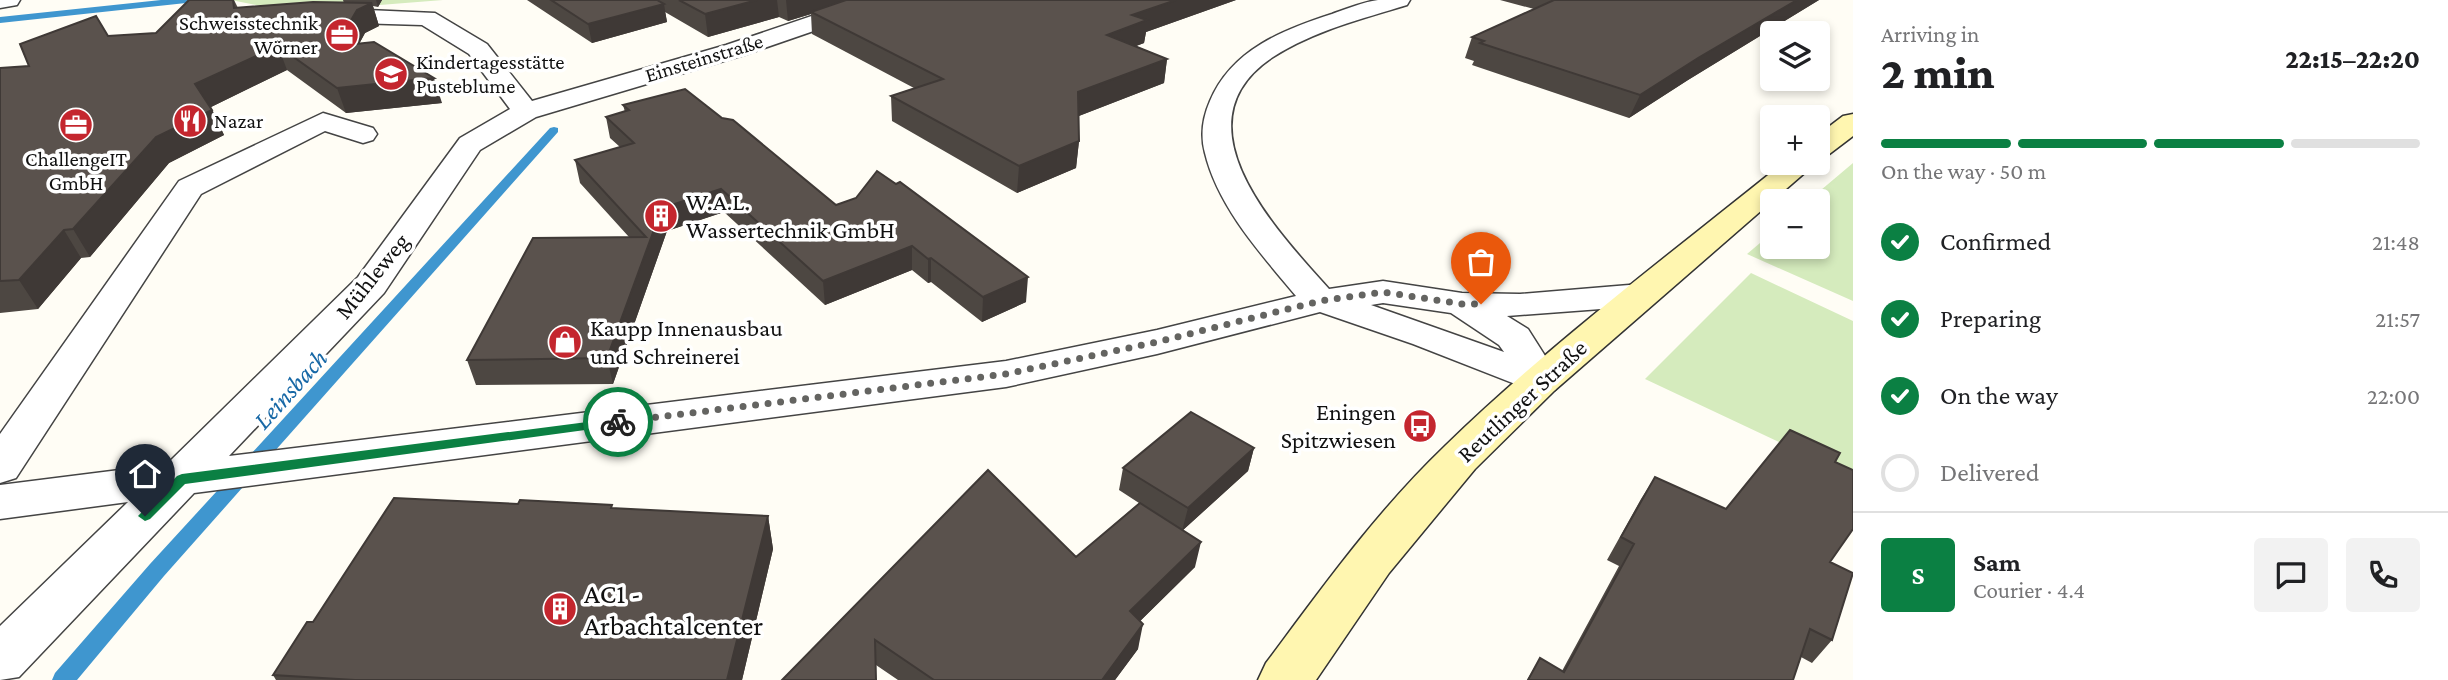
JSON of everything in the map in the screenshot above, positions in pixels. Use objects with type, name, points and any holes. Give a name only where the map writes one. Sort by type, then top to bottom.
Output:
[{"type":"main road","points":[[1830,140],[1853,122]]},
{"type":"main road","name":"Reutlinger Straße","points":[[1284,680],[1389,539],[1459,458],[1541,381],[1786,175]]},
{"type":"street","points":[[0,1],[9,0]]},
{"type":"street","name":"Einsteinstraße","points":[[526,111],[735,50],[881,0]]},
{"type":"street","points":[[1399,0],[1284,40],[1261,53],[1241,72],[1225,95],[1216,125],[1218,150],[1231,181],[1260,226],[1320,301],[1427,336],[1541,381]]},
{"type":"street","points":[[299,15],[427,18],[478,49],[526,111]]},
{"type":"street","name":"Mühleweg","points":[[0,661],[372,285],[470,144],[526,111]]},
{"type":"street","points":[[0,467],[190,188],[323,121],[363,134]]},
{"type":"street","points":[[0,502],[1006,374],[1157,342],[1320,301],[1383,292],[1462,304],[1520,305],[1641,295]]},
{"type":"street","points":[[1462,304],[1514,337],[1541,381]]},
{"type":"green space","points":[[231,0],[443,0],[291,12]]},
{"type":"green space","points":[[1853,163],[1853,301],[1747,254],[1760,243],[1760,259],[1830,259],[1830,189],[1822,189]]},
{"type":"green space","points":[[1751,273],[1853,321],[1853,477],[1645,379]]},
{"type":"building","points":[[189,0],[233,0],[234,8],[313,2],[372,3],[357,10],[336,46],[374,42],[434,78],[337,88],[278,46],[195,84],[212,110],[156,137],[73,229],[64,230],[19,280],[0,281],[0,68],[29,66],[20,44],[96,16],[108,36],[156,33]]},
{"type":"building","points":[[551,0],[657,0],[664,4],[588,24]]},
{"type":"building","points":[[679,0],[757,0],[705,14]]},
{"type":"building","points":[[846,0],[1176,0],[1132,15],[1147,20],[1107,35],[1167,59],[1078,92],[1079,141],[1019,166],[891,96],[943,79],[811,12]]},
{"type":"building","points":[[1554,0],[1797,0],[1640,95],[1480,43],[1484,41],[1472,37]]},
{"type":"building","points":[[685,89],[722,118],[733,120],[836,205],[856,198],[877,171],[896,184],[900,182],[1028,277],[983,297],[912,246],[823,281],[721,189],[662,208],[607,358],[467,360],[533,238],[646,237],[575,160],[634,143],[606,117],[629,110],[623,105]]},
{"type":"building","points":[[1191,412],[1254,448],[1188,508],[1123,468]]},
{"type":"building","points":[[1790,430],[1840,453],[1835,462],[1853,470],[1853,529],[1830,562],[1853,573],[1832,640],[1810,629],[1793,680],[1528,680],[1540,658],[1564,672],[1634,544],[1621,537],[1655,477],[1726,509]]},
{"type":"building","points":[[988,470],[1076,557],[1140,503],[1201,542],[1130,611],[1143,624],[1102,680],[934,680],[875,640],[876,680],[782,680]]},
{"type":"building","name":"AC1 - Arbachtalcenter","points":[[394,498],[518,504],[520,500],[612,505],[611,508],[768,516],[727,680],[355,680],[273,675],[307,622],[313,622]]},
{"type":"waterway","points":[[0,20],[186,0]]},
{"type":"waterway","name":"Leinsbach","points":[[63,680],[157,570],[554,130]]},
{"type":"way so far","points":[[618,422],[1006,374],[1157,342],[1320,301],[1383,292],[1462,304],[1481,304]]},
{"type":"place","name":"Schweisstechnik Wörner","points":[[342,35]]},
{"type":"place","name":"Kindertagesstätte Pusteblume","points":[[391,74]]},
{"type":"place","name":"Nazar","points":[[190,121]]},
{"type":"place","name":"ChallengeIT GmbH","points":[[76,125]]},
{"type":"place","name":"W.A.L. Wassertechnik GmbH","points":[[661,216]]},
{"type":"place","name":"Kaupp Innenausbau und Schreinerei","points":[[565,342]]},
{"type":"place","name":"Eningen Spitzwiesen","points":[[1420,426]]},
{"type":"place","name":"AC1 - Arbachtalcenter","points":[[560,609]]},
{"type":"route","points":[[145,516],[182,479],[618,422]]}]
